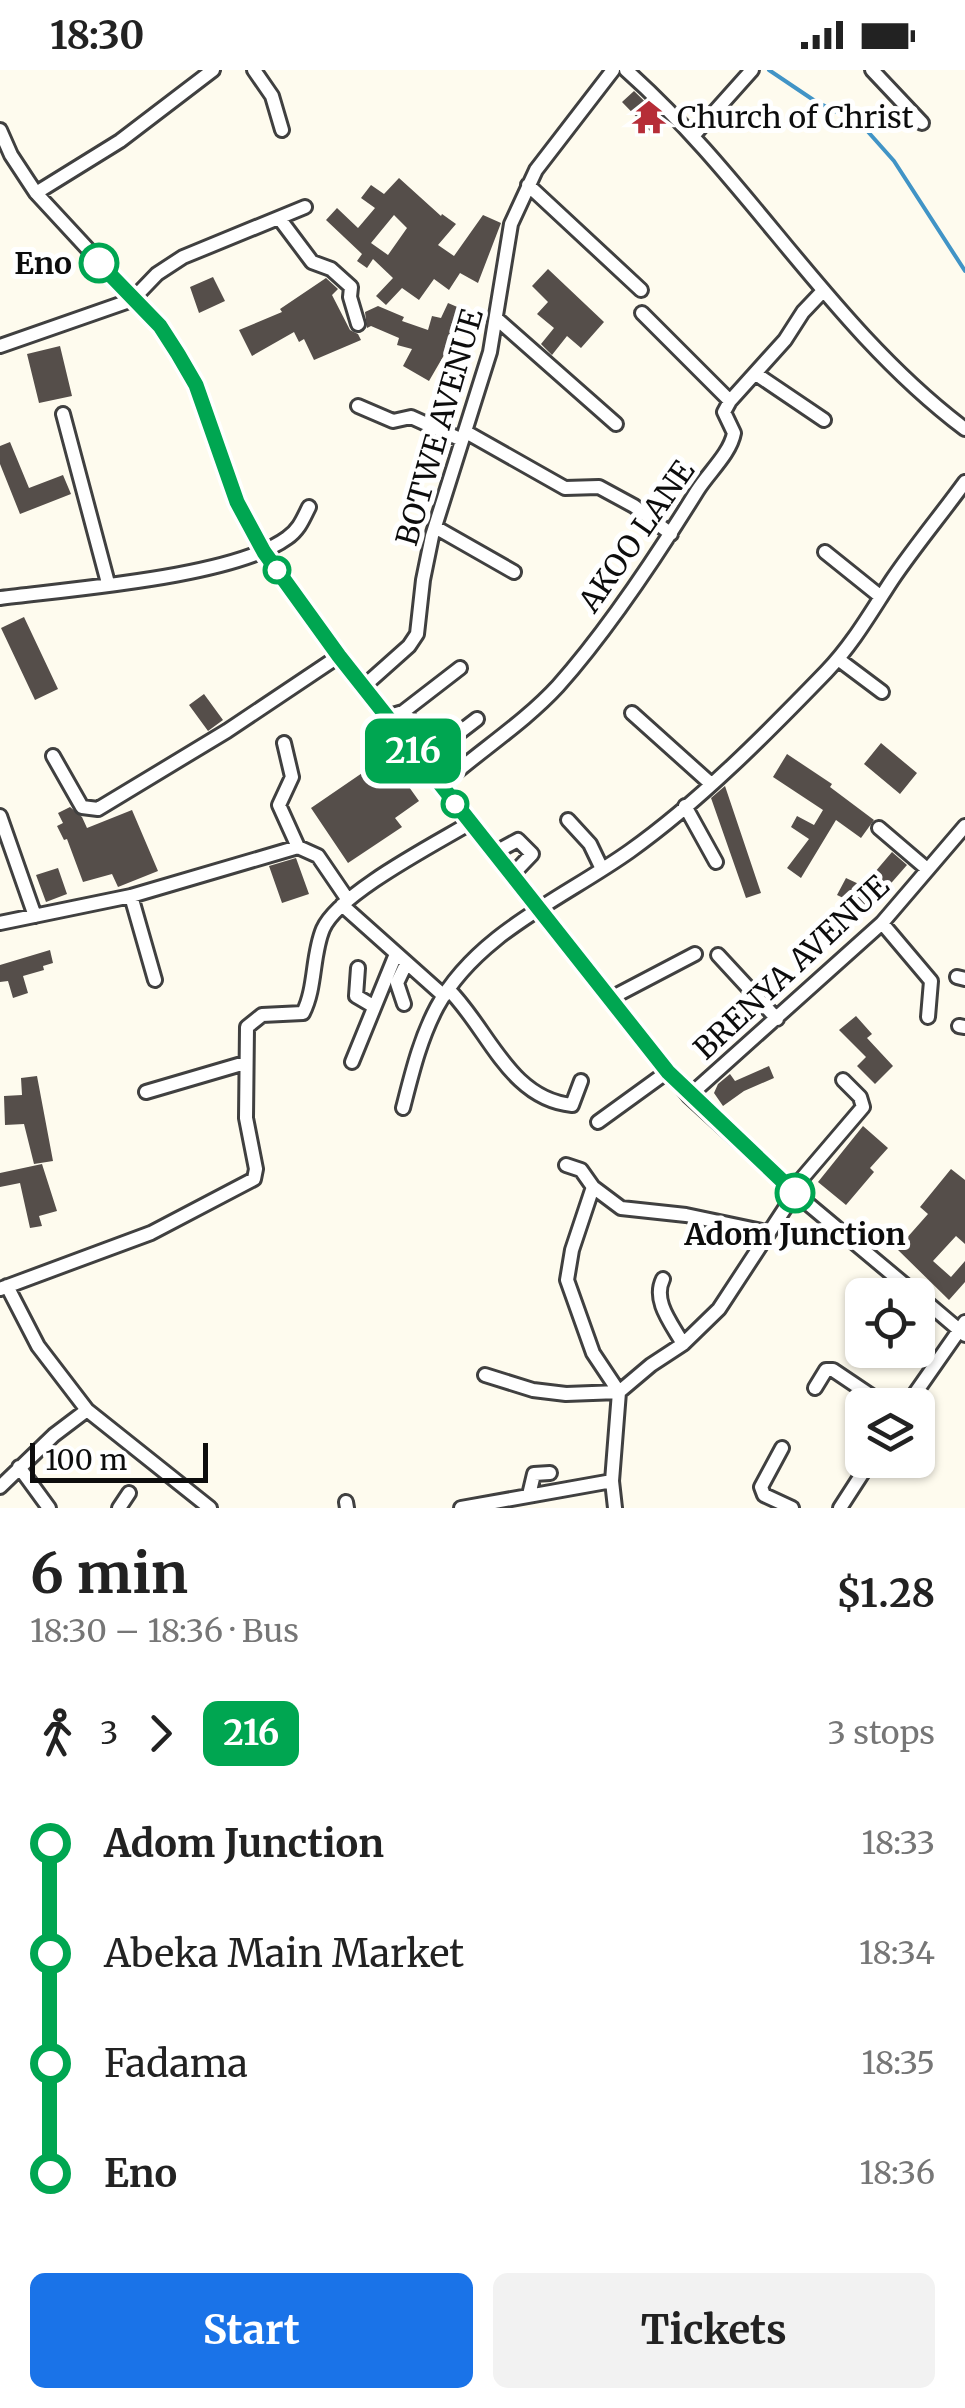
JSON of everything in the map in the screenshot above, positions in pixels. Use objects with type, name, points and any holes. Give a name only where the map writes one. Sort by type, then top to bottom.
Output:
[{"type":"street","points":[[36,193],[144,124],[213,70]]},
{"type":"street","points":[[254,70],[272,96],[282,130]]},
{"type":"street","name":"BOTWE AVENUE","points":[[363,687],[417,634],[423,580],[435,527],[490,352],[511,224],[528,185],[557,140],[613,70]]},
{"type":"street","points":[[626,70],[694,136],[822,292],[900,374],[965,429]]},
{"type":"street","points":[[694,136],[752,70]]},
{"type":"street","points":[[872,70],[922,123]]},
{"type":"street","points":[[0,130],[6,155],[36,193],[160,326],[196,385],[237,502],[264,552],[386,717],[668,1072],[794,1191],[897,1278]]},
{"type":"street","points":[[528,185],[641,290]]},
{"type":"street","points":[[0,346],[132,300],[157,274],[184,257],[305,207]]},
{"type":"street","points":[[279,218],[312,262],[331,270],[351,288],[358,324]]},
{"type":"street","points":[[642,313],[730,401],[822,292]]},
{"type":"street","points":[[497,318],[616,424]]},
{"type":"street","points":[[756,374],[824,420]]},
{"type":"street","name":"AKOO LANE","points":[[440,786],[557,687],[671,534],[733,440],[733,428],[724,412],[730,401]]},
{"type":"street","points":[[358,406],[393,420],[410,416],[464,436],[564,488],[599,487],[634,506],[671,534]]},
{"type":"street","points":[[63,414],[108,583]]},
{"type":"street","points":[[404,1108],[424,1032],[446,992],[479,955],[540,909],[631,850],[686,806],[838,659],[965,482]]},
{"type":"street","points":[[0,598],[203,568],[264,552],[298,528],[309,507]]},
{"type":"street","points":[[435,527],[514,572]]},
{"type":"street","points":[[825,552],[881,597]]},
{"type":"street","points":[[52,756],[82,808],[98,809],[228,732],[339,656]]},
{"type":"street","points":[[838,659],[882,692]]},
{"type":"street","points":[[386,717],[403,712],[460,668]]},
{"type":"street","points":[[403,712],[438,748]]},
{"type":"street","points":[[632,713],[710,783]]},
{"type":"street","points":[[428,770],[438,748],[477,719]]},
{"type":"street","points":[[284,742],[292,778],[279,805],[298,847],[318,856],[345,902],[401,959],[468,1010],[512,1074],[535,1094],[572,1105],[581,1081]]},
{"type":"street","points":[[686,806],[716,862]]},
{"type":"street","points":[[0,816],[35,916]]},
{"type":"street","points":[[568,820],[594,850],[602,869]]},
{"type":"street","points":[[210,1508],[87,1410],[38,1346],[4,1288],[151,1233],[254,1179],[256,1169],[247,1131],[247,1027],[262,1015],[295,1015],[306,1009],[317,946],[330,917],[345,902],[470,823]]},
{"type":"street","name":"BRENYA AVENUE","points":[[690,1096],[882,923],[965,826]]},
{"type":"street","points":[[878,828],[928,868]]},
{"type":"street","points":[[494,853],[518,840],[532,854],[512,875]]},
{"type":"street","points":[[0,924],[131,896],[244,866],[298,847]]},
{"type":"street","points":[[131,896],[155,980]]},
{"type":"street","points":[[882,923],[931,982],[928,1017]]},
{"type":"street","points":[[610,998],[695,954]]},
{"type":"street","points":[[718,955],[777,1019]]},
{"type":"street","points":[[401,959],[397,983],[404,1004]]},
{"type":"street","points":[[352,1062],[373,1006],[401,959]]},
{"type":"street","points":[[358,968],[356,996],[373,1006]]},
{"type":"street","points":[[146,1092],[245,1063]]},
{"type":"street","points":[[598,1122],[668,1072]]},
{"type":"street","points":[[484,1375],[549,1392],[619,1392],[683,1344],[719,1309],[794,1191],[864,1107],[860,1097],[842,1080]]},
{"type":"street","points":[[566,1164],[581,1170],[593,1187],[622,1208],[686,1215],[766,1232]]},
{"type":"street","points":[[593,1187],[572,1250],[567,1280],[593,1353],[619,1392],[612,1482],[615,1508]]},
{"type":"street","points":[[663,1279],[659,1298],[683,1344]]},
{"type":"street","points":[[919,1388],[963,1329],[935,1308]]},
{"type":"street","points":[[815,1388],[826,1370],[833,1370],[860,1388]]},
{"type":"street","points":[[0,1487],[87,1410]]},
{"type":"street","points":[[782,1448],[761,1487],[764,1495],[792,1508]]},
{"type":"street","points":[[19,1467],[49,1508]]},
{"type":"street","points":[[529,1495],[534,1474],[550,1473]]},
{"type":"street","points":[[840,1508],[859,1478]]},
{"type":"street","points":[[468,1507],[612,1482]]},
{"type":"street","points":[[119,1508],[129,1492]]},
{"type":"building","points":[[634,91],[665,121],[652,133],[622,102]]},
{"type":"building","points":[[399,178],[441,216],[456,224],[438,245],[454,256],[483,215],[501,223],[478,283],[460,273],[449,290],[434,279],[419,300],[402,288],[386,305],[376,296],[393,278],[373,259],[367,268],[357,261],[362,254],[326,220],[337,208],[358,228],[375,208],[361,198],[371,185],[384,194]],"holes":[[[394,215],[407,228],[388,255],[371,243]]]},
{"type":"building","points":[[548,269],[604,322],[581,348],[567,336],[552,355],[541,344],[554,328],[537,314],[548,302],[532,286]]},
{"type":"building","points":[[213,277],[225,301],[199,313],[190,287]]},
{"type":"building","points":[[326,278],[338,289],[332,295],[350,330],[361,340],[314,360],[304,339],[299,342],[294,332],[252,356],[239,330],[282,312],[280,309]]},
{"type":"building","points":[[448,303],[469,312],[429,381],[403,366],[412,349],[397,345],[399,338],[371,326],[367,328],[365,312],[378,306],[404,317],[402,321],[428,330],[432,316],[441,318]]},
{"type":"building","points":[[60,346],[72,396],[39,403],[27,354]]},
{"type":"building","points":[[10,442],[29,488],[63,475],[71,494],[20,514],[0,464],[0,446]]},
{"type":"building","points":[[24,617],[58,689],[35,700],[1,628]]},
{"type":"building","points":[[204,694],[223,720],[208,731],[189,705]]},
{"type":"building","points":[[881,743],[917,773],[900,794],[864,764]]},
{"type":"building","points":[[787,754],[832,784],[830,787],[874,820],[861,838],[836,820],[801,878],[787,868],[809,839],[791,827],[797,816],[814,825],[823,810],[773,777]]},
{"type":"building","points":[[387,756],[419,801],[395,818],[402,827],[348,863],[311,808]]},
{"type":"building","points":[[725,786],[761,893],[746,898],[711,798]]},
{"type":"building","points":[[70,807],[82,817],[87,828],[132,810],[158,871],[118,887],[112,874],[83,882],[67,839],[57,826],[63,823],[58,813]]},
{"type":"building","points":[[892,852],[907,865],[886,889],[878,883],[866,909],[837,895],[846,878],[863,886]]},
{"type":"building","points":[[296,858],[309,894],[282,903],[269,866]]},
{"type":"building","points":[[58,868],[67,894],[46,902],[36,875]]},
{"type":"building","points":[[50,950],[53,963],[23,976],[28,993],[13,998],[8,981],[0,982],[0,965]]},
{"type":"building","points":[[856,1016],[872,1034],[867,1038],[893,1066],[875,1084],[857,1066],[866,1057],[839,1030]]},
{"type":"building","points":[[769,1066],[774,1078],[744,1091],[723,1106],[714,1093],[730,1074],[735,1081]]},
{"type":"building","points":[[37,1076],[53,1161],[34,1164],[24,1124],[5,1125],[4,1096],[22,1095],[21,1078]]},
{"type":"building","points":[[863,1126],[888,1148],[846,1205],[818,1182]]},
{"type":"building","points":[[42,1164],[57,1211],[39,1216],[42,1226],[30,1228],[20,1183],[0,1187],[0,1173]]},
{"type":"building","points":[[951,1169],[965,1180],[965,1244],[956,1236],[933,1261],[951,1277],[965,1261],[965,1282],[949,1300],[935,1286],[935,1278],[927,1278],[897,1249],[928,1214],[920,1207]]},
{"type":"waterway","points":[[769,70],[815,101],[862,125],[894,161],[965,271]]},
{"type":"bus line","name":"216","points":[[99,263],[160,326],[178,354],[196,385],[237,502],[264,552],[339,656],[668,1072],[795,1193]]},
{"type":"place","name":"Church of Christ","points":[[649,117]]},
{"type":"place","name":"Eno","points":[[99,263]]},
{"type":"place","name":"Adom Junction","points":[[795,1193]]}]
